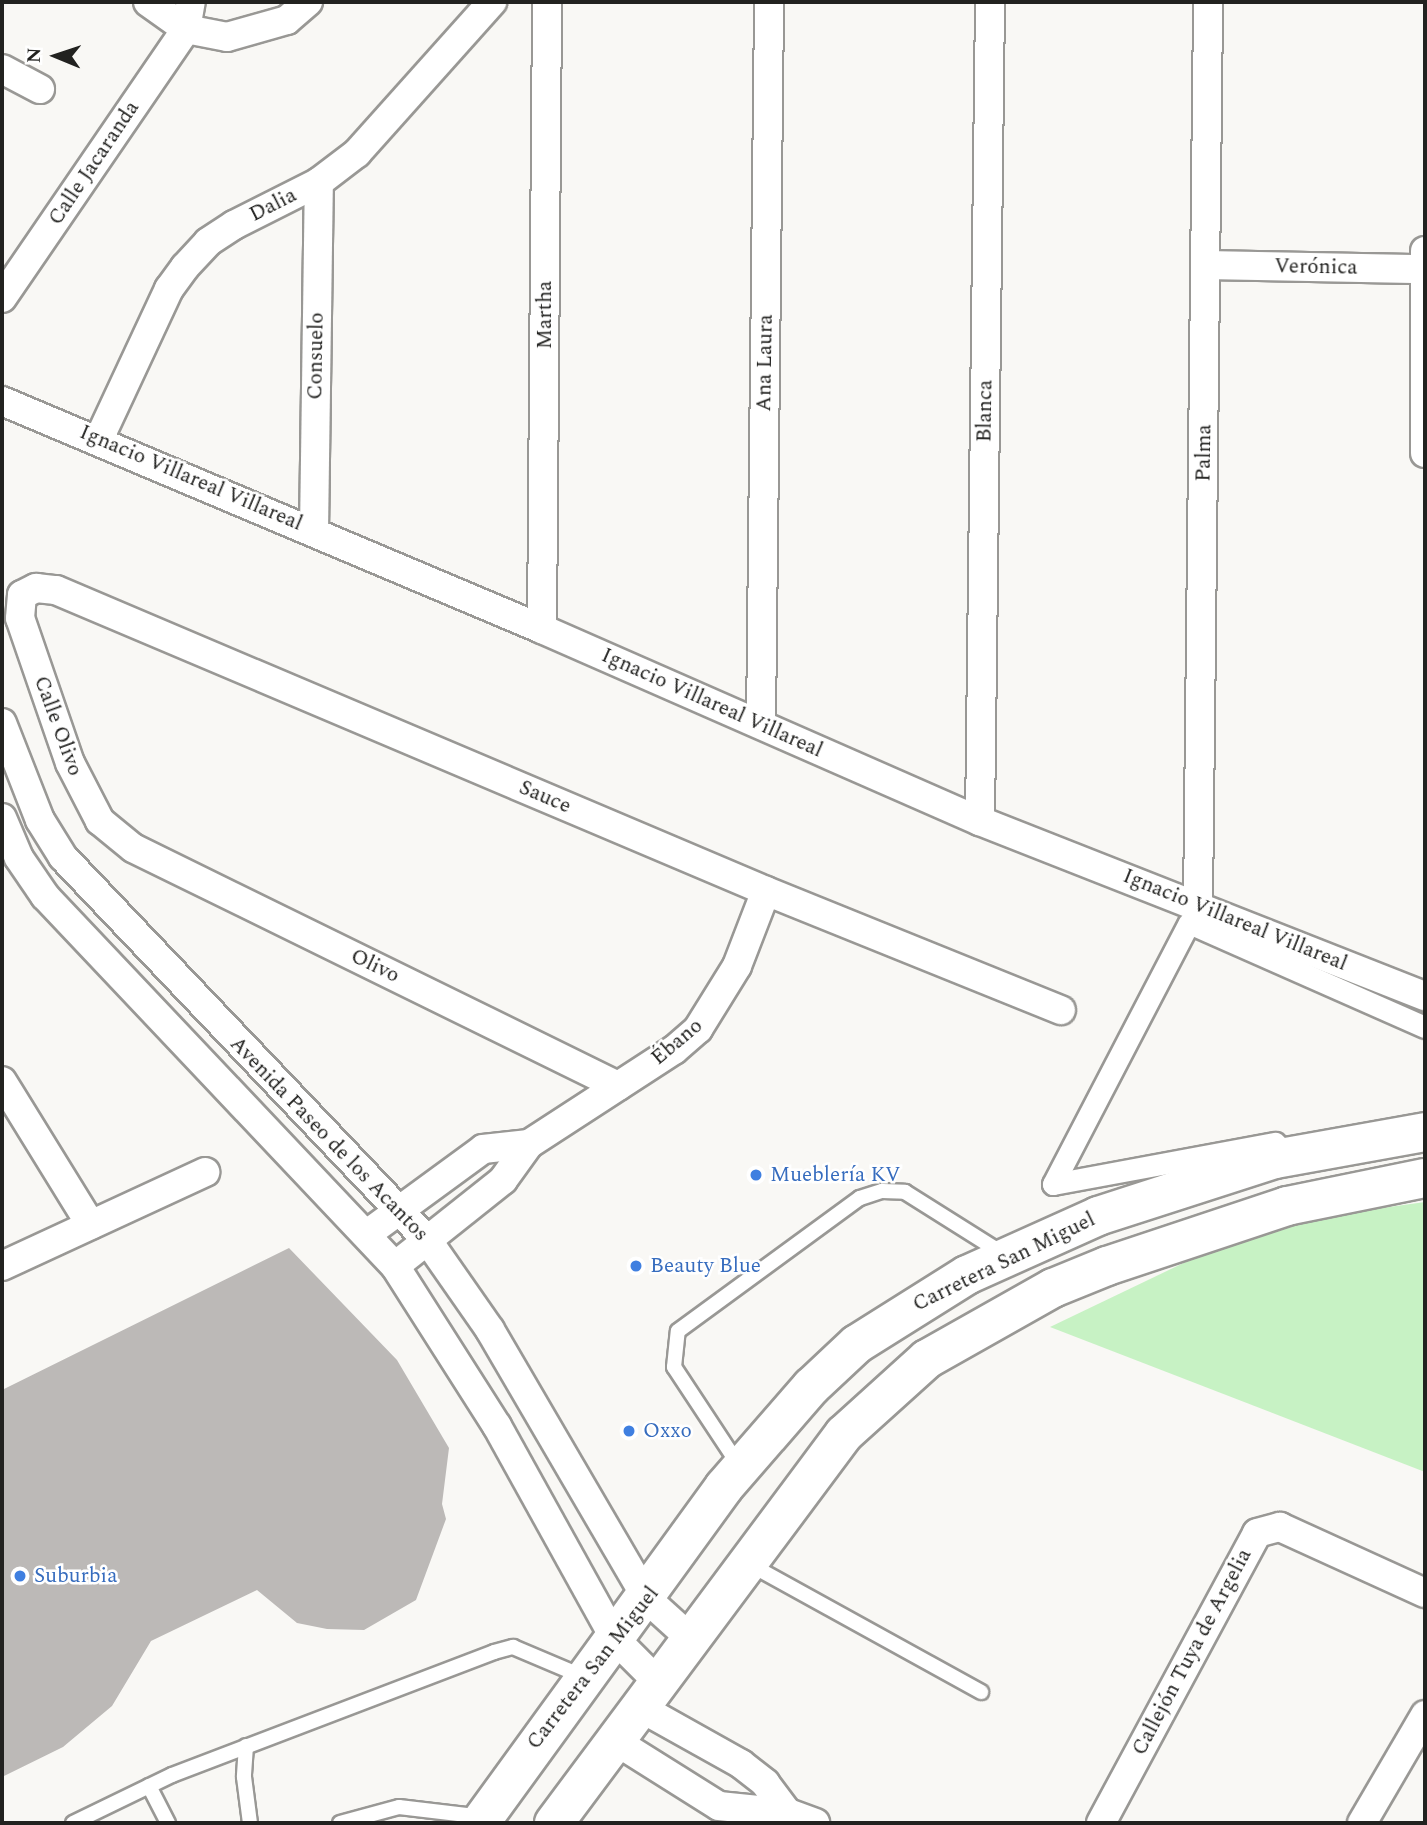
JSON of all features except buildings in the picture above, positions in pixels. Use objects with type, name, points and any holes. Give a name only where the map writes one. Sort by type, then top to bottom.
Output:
[{"type":"main road","name":"Carretera San Miguel","points":[[482,1820],[741,1469],[811,1387],[857,1344],[904,1311],[1007,1257],[1098,1216],[1184,1186],[1275,1159],[1425,1132]]},
{"type":"main road","points":[[554,1823],[617,1742],[746,1562],[852,1426],[927,1359],[1053,1288],[1189,1236],[1287,1206],[1425,1178]]},
{"type":"street","points":[[148,2],[188,15],[227,37],[287,20],[307,2]]},
{"type":"street","name":"Dalia","points":[[99,439],[169,289],[185,267],[208,242],[234,225],[318,182],[357,153],[492,2]]},
{"type":"street","name":"Martha","points":[[542,629],[547,2]]},
{"type":"street","name":"Ana Laura","points":[[761,723],[769,2]]},
{"type":"street","name":"Blanca","points":[[979,821],[990,2]]},
{"type":"street","name":"Palma","points":[[1198,904],[1209,2]]},
{"type":"street","name":"Calle Jacaranda","points":[[2,298],[188,15]]},
{"type":"street","points":[[2,69],[40,89]]},
{"type":"street","name":"Consuelo","points":[[314,531],[318,182]]},
{"type":"street","points":[[1425,251],[1425,453]]},
{"type":"street","name":"Verónica","points":[[1207,265],[1425,269]]},
{"type":"street","name":"Ignacio Villareal Villareal","points":[[2,401],[99,439],[761,723],[979,821],[1198,904],[1425,996]]},
{"type":"street","name":"Calle Olivo","points":[[29,590],[19,601],[20,618],[70,763],[100,821],[132,848]]},
{"type":"street","name":"Sauce","points":[[29,590],[56,590],[766,891],[1061,1010]]},
{"type":"street","name":"Avenida Paseo de los Acantos","points":[[2,723],[40,820],[63,857],[312,1123],[402,1210],[428,1241],[535,1405],[647,1599],[690,1638]]},
{"type":"street","name":"Avenida Paseo de los Acantos","points":[[2,818],[19,858],[46,896],[187,1051],[367,1234],[395,1266],[497,1426],[615,1639],[650,1695],[765,1783],[788,1814]]},
{"type":"street","name":"Olivo","points":[[132,848],[618,1086]]},
{"type":"street","name":"Ébano","points":[[395,1266],[503,1180],[529,1144],[674,1050],[718,1002],[766,891]]},
{"type":"street","points":[[1425,1027],[1189,923],[1053,1184],[1425,1115]]},
{"type":"street","points":[[2,1081],[92,1225]]},
{"type":"street","name":"Ébano","points":[[367,1234],[483,1150],[529,1144]]},
{"type":"street","points":[[2,1266],[205,1172]]},
{"type":"street","points":[[497,1426],[535,1405]]},
{"type":"street","name":"Callejón Tuya de Argelia","points":[[1101,1823],[1257,1533],[1280,1527],[1425,1593]]},
{"type":"street","points":[[1362,1823],[1425,1715]]},
{"type":"street","points":[[617,1742],[719,1806],[788,1814],[815,1823]]},
{"type":"lane","points":[[741,1469],[674,1367],[678,1331],[860,1198],[882,1191],[905,1192],[1007,1257]]},
{"type":"lane","points":[[746,1562],[981,1692]]},
{"type":"lane","points":[[73,1823],[149,1786],[246,1746],[513,1647],[585,1678]]},
{"type":"lane","points":[[246,1746],[244,1777],[250,1823]]},
{"type":"lane","points":[[149,1786],[168,1823]]},
{"type":"lane","points":[[340,1823],[399,1807],[482,1820]]},
{"type":"green space","points":[[1425,1202],[1425,1472],[1050,1327],[1196,1257],[1254,1235],[1310,1218]]},
{"type":"place","name":"Mueblería KV","points":[[756,1175]]},
{"type":"place","name":"Beauty Blue","points":[[636,1266]]},
{"type":"place","name":"Oxxo","points":[[629,1431]]},
{"type":"place","name":"Suburbia","points":[[20,1576]]}]
